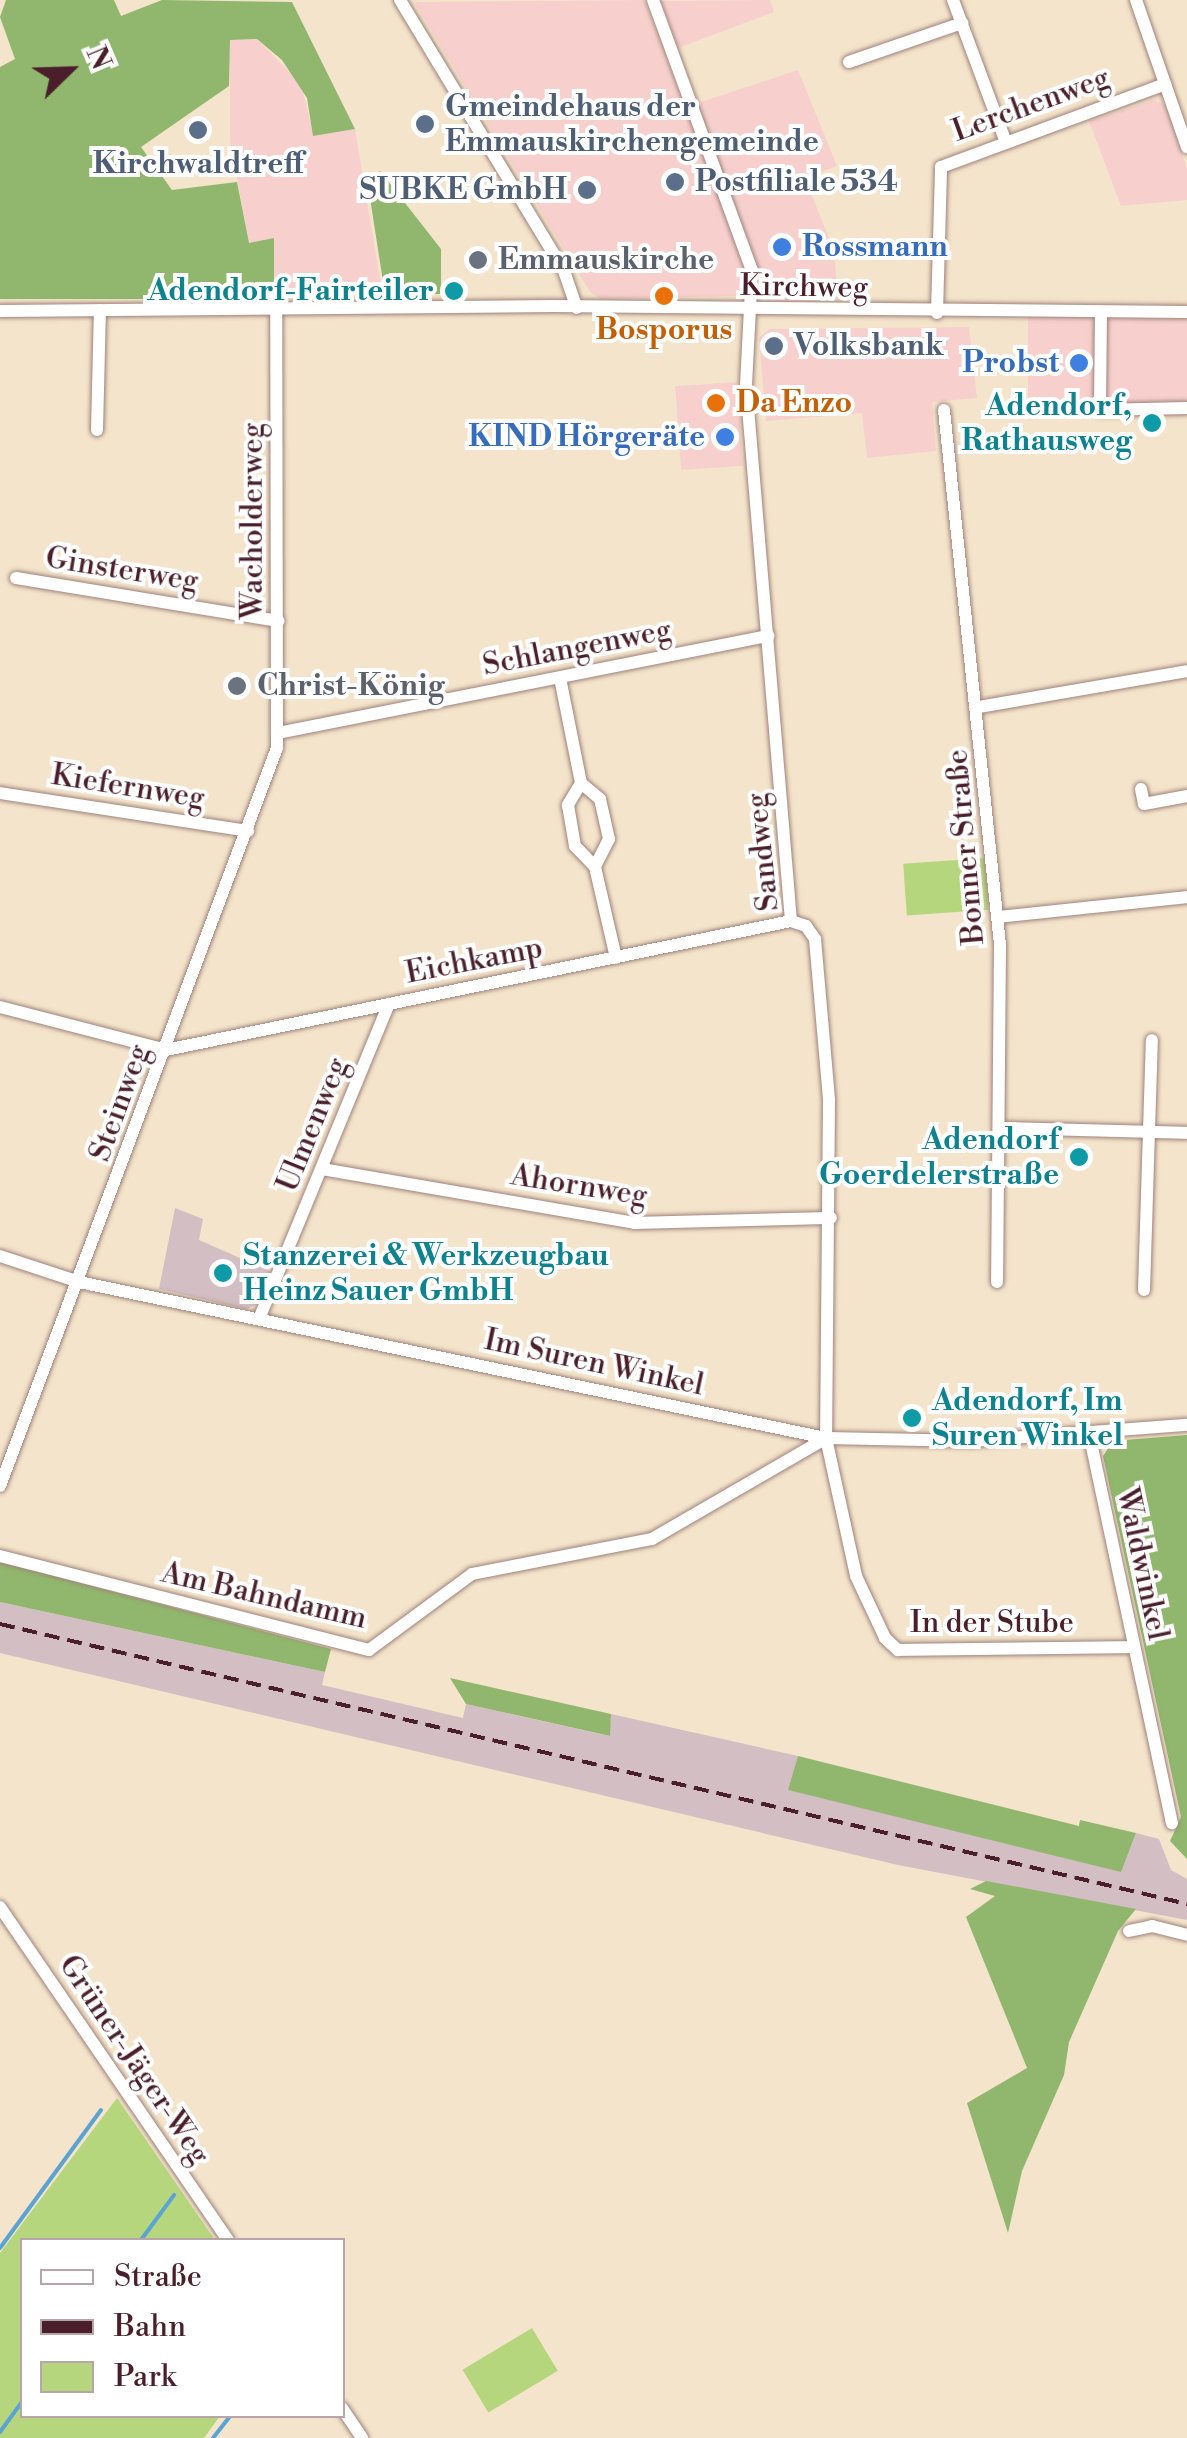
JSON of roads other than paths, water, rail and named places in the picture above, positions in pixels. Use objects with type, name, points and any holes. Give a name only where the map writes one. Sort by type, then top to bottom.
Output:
[{"type":"street","points":[[400,0],[564,271],[577,308]]},
{"type":"street","name":"Sandweg","points":[[653,0],[751,261],[755,312],[746,384],[792,921],[806,926],[815,938],[831,1218],[826,1438]]},
{"type":"street","points":[[953,0],[1006,140]]},
{"type":"street","points":[[1136,0],[1187,148]]},
{"type":"street","points":[[849,62],[962,23]]},
{"type":"street","name":"Lerchenweg","points":[[936,313],[937,175],[948,160],[1165,84]]},
{"type":"street","name":"Kirchweg","points":[[0,311],[577,308],[1187,312]]},
{"type":"street","points":[[98,430],[100,310]]},
{"type":"street","name":"Wacholderweg","points":[[276,310],[278,733]]},
{"type":"street","points":[[1102,312],[1100,410],[1187,408]]},
{"type":"street","name":"Bonner Straße","points":[[944,410],[961,599],[979,707],[998,917],[1001,1128],[997,1282]]},
{"type":"street","name":"Ginsterweg","points":[[16,578],[278,621]]},
{"type":"street","name":"Schlangenweg","points":[[278,733],[768,636]]},
{"type":"street","points":[[979,707],[1187,670]]},
{"type":"street","points":[[560,678],[581,784],[568,814],[576,851],[595,867],[616,958]]},
{"type":"street","name":"Steinweg","points":[[0,1486],[248,831],[278,733]]},
{"type":"street","points":[[581,784],[602,803],[609,839],[595,867]]},
{"type":"street","points":[[1141,788],[1144,804],[1187,796]]},
{"type":"street","name":"Kiefernweg","points":[[0,794],[248,831]]},
{"type":"street","points":[[998,917],[1187,897]]},
{"type":"street","name":"Eichkamp","points":[[166,1050],[792,921]]},
{"type":"street","name":"Ulmenweg","points":[[259,1319],[388,1004]]},
{"type":"street","points":[[0,1007],[166,1050]]},
{"type":"street","points":[[1144,1290],[1152,1040]]},
{"type":"street","points":[[1001,1128],[1187,1133]]},
{"type":"street","name":"Ahornweg","points":[[322,1169],[631,1222],[831,1218]]},
{"type":"street","name":"Im Suren Winkel","points":[[0,1256],[80,1282],[826,1438],[972,1440],[1187,1425]]},
{"type":"street","name":"Waldwinkel","points":[[1090,1432],[1172,1822]]},
{"type":"street","name":"Am Bahndamm","points":[[0,1556],[369,1650],[472,1574],[652,1539],[826,1438]]},
{"type":"street","name":"In der Stube","points":[[826,1438],[856,1576],[892,1646],[907,1652],[1134,1647]]},
{"type":"street","name":"Grüner-Jäger-Weg","points":[[0,1908],[227,2238]]},
{"type":"street","points":[[1129,1931],[1152,1926],[1187,1934]]},
{"type":"street","points":[[345,2412],[362,2438]]},
{"type":"waterway","points":[[0,2248],[101,2110]]},
{"type":"waterway","points":[[142,2238],[174,2195]]},
{"type":"waterway","points":[[0,2432],[20,2405]]},
{"type":"waterway","points":[[213,2438],[228,2418]]},
{"type":"railway","points":[[0,1624],[1187,1904]]},
{"type":"place","name":"Gmeindehaus der Emmauskirchengemeinde","points":[[425,124]]},
{"type":"place","name":"Kirchwaldtreff","points":[[198,130]]},
{"type":"place","name":"Postfiliale 534","points":[[675,182]]},
{"type":"place","name":"SUBKE GmbH","points":[[587,190]]},
{"type":"place","name":"Rossmann","points":[[782,247]]},
{"type":"place","name":"Emmauskirche","points":[[478,260]]},
{"type":"place","name":"Adendorf-Fairteiler","points":[[454,291]]},
{"type":"place","name":"Bosporus","points":[[664,296]]},
{"type":"place","name":"Volksbank","points":[[774,346]]},
{"type":"place","name":"Probst","points":[[1079,363]]},
{"type":"place","name":"Da Enzo","points":[[716,403]]},
{"type":"place","name":"Adendorf, Rathausweg","points":[[1152,423]]},
{"type":"place","name":"KIND Hörgeräte","points":[[725,437]]},
{"type":"place","name":"Christ-König","points":[[237,686]]},
{"type":"place","name":"Adendorf Goerdelerstraße","points":[[1079,1157]]},
{"type":"place","name":"Stanzerei & Werkzeugbau Heinz Sauer GmbH","points":[[223,1273]]},
{"type":"place","name":"Adendorf, Im Suren Winkel","points":[[912,1418]]}]
